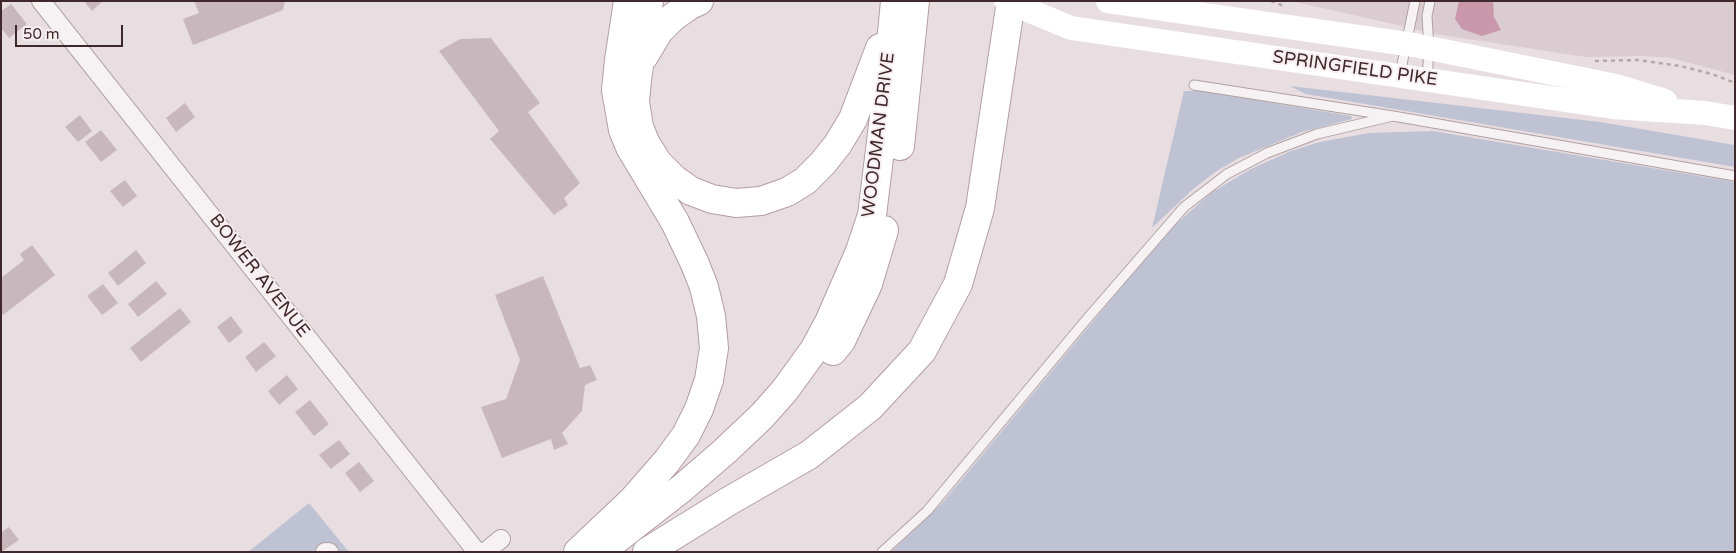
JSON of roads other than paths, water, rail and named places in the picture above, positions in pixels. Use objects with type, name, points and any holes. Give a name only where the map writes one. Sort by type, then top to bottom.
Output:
[{"type":"main road","points":[[578,552],[632,501],[667,461],[686,435],[699,409],[709,380],[714,348],[711,316],[704,287],[695,264],[675,222],[634,155],[623,130],[616,90],[628,1]]},
{"type":"main road","points":[[649,1],[635,102],[639,126],[646,144],[658,164],[691,191],[712,199],[736,203],[761,201],[787,192],[805,181],[823,163],[838,144],[853,119],[878,53],[902,7]]},
{"type":"main road","points":[[637,79],[642,61],[659,31],[673,17],[699,1]]},
{"type":"main road","points":[[647,552],[728,501],[809,455],[870,407],[922,351],[958,284],[980,208],[1012,1]]},
{"type":"main road","name":"SPRINGFIELD PIKE","points":[[1012,1],[1071,28],[1613,107],[1705,113],[1735,118]]},
{"type":"main road","name":"SPRINGFIELD PIKE","points":[[1108,1],[1429,48],[1616,86],[1705,113]]},
{"type":"main road","name":"WOODMAN DRIVE","points":[[600,552],[725,452],[762,416],[785,390],[814,350],[829,322],[856,259],[872,215],[884,116],[902,7]]},
{"type":"main road","name":"WOODMAN DRIVE","points":[[632,552],[714,485],[758,446],[797,403],[841,341],[868,284],[882,238],[897,165],[902,7]]},
{"type":"street","name":"BOWER AVENUE","points":[[41,1],[476,552]]},
{"type":"street","points":[[484,552],[501,539]]},
{"type":"lane","points":[[1400,76],[1415,1]]},
{"type":"lane","points":[[1427,80],[1429,48],[1427,16],[1430,1]]},
{"type":"lane","points":[[1194,85],[1393,116],[1735,176]]},
{"type":"lane","points":[[882,552],[926,511],[1086,320],[1184,208],[1226,174],[1267,153],[1317,134],[1393,116]]}]
